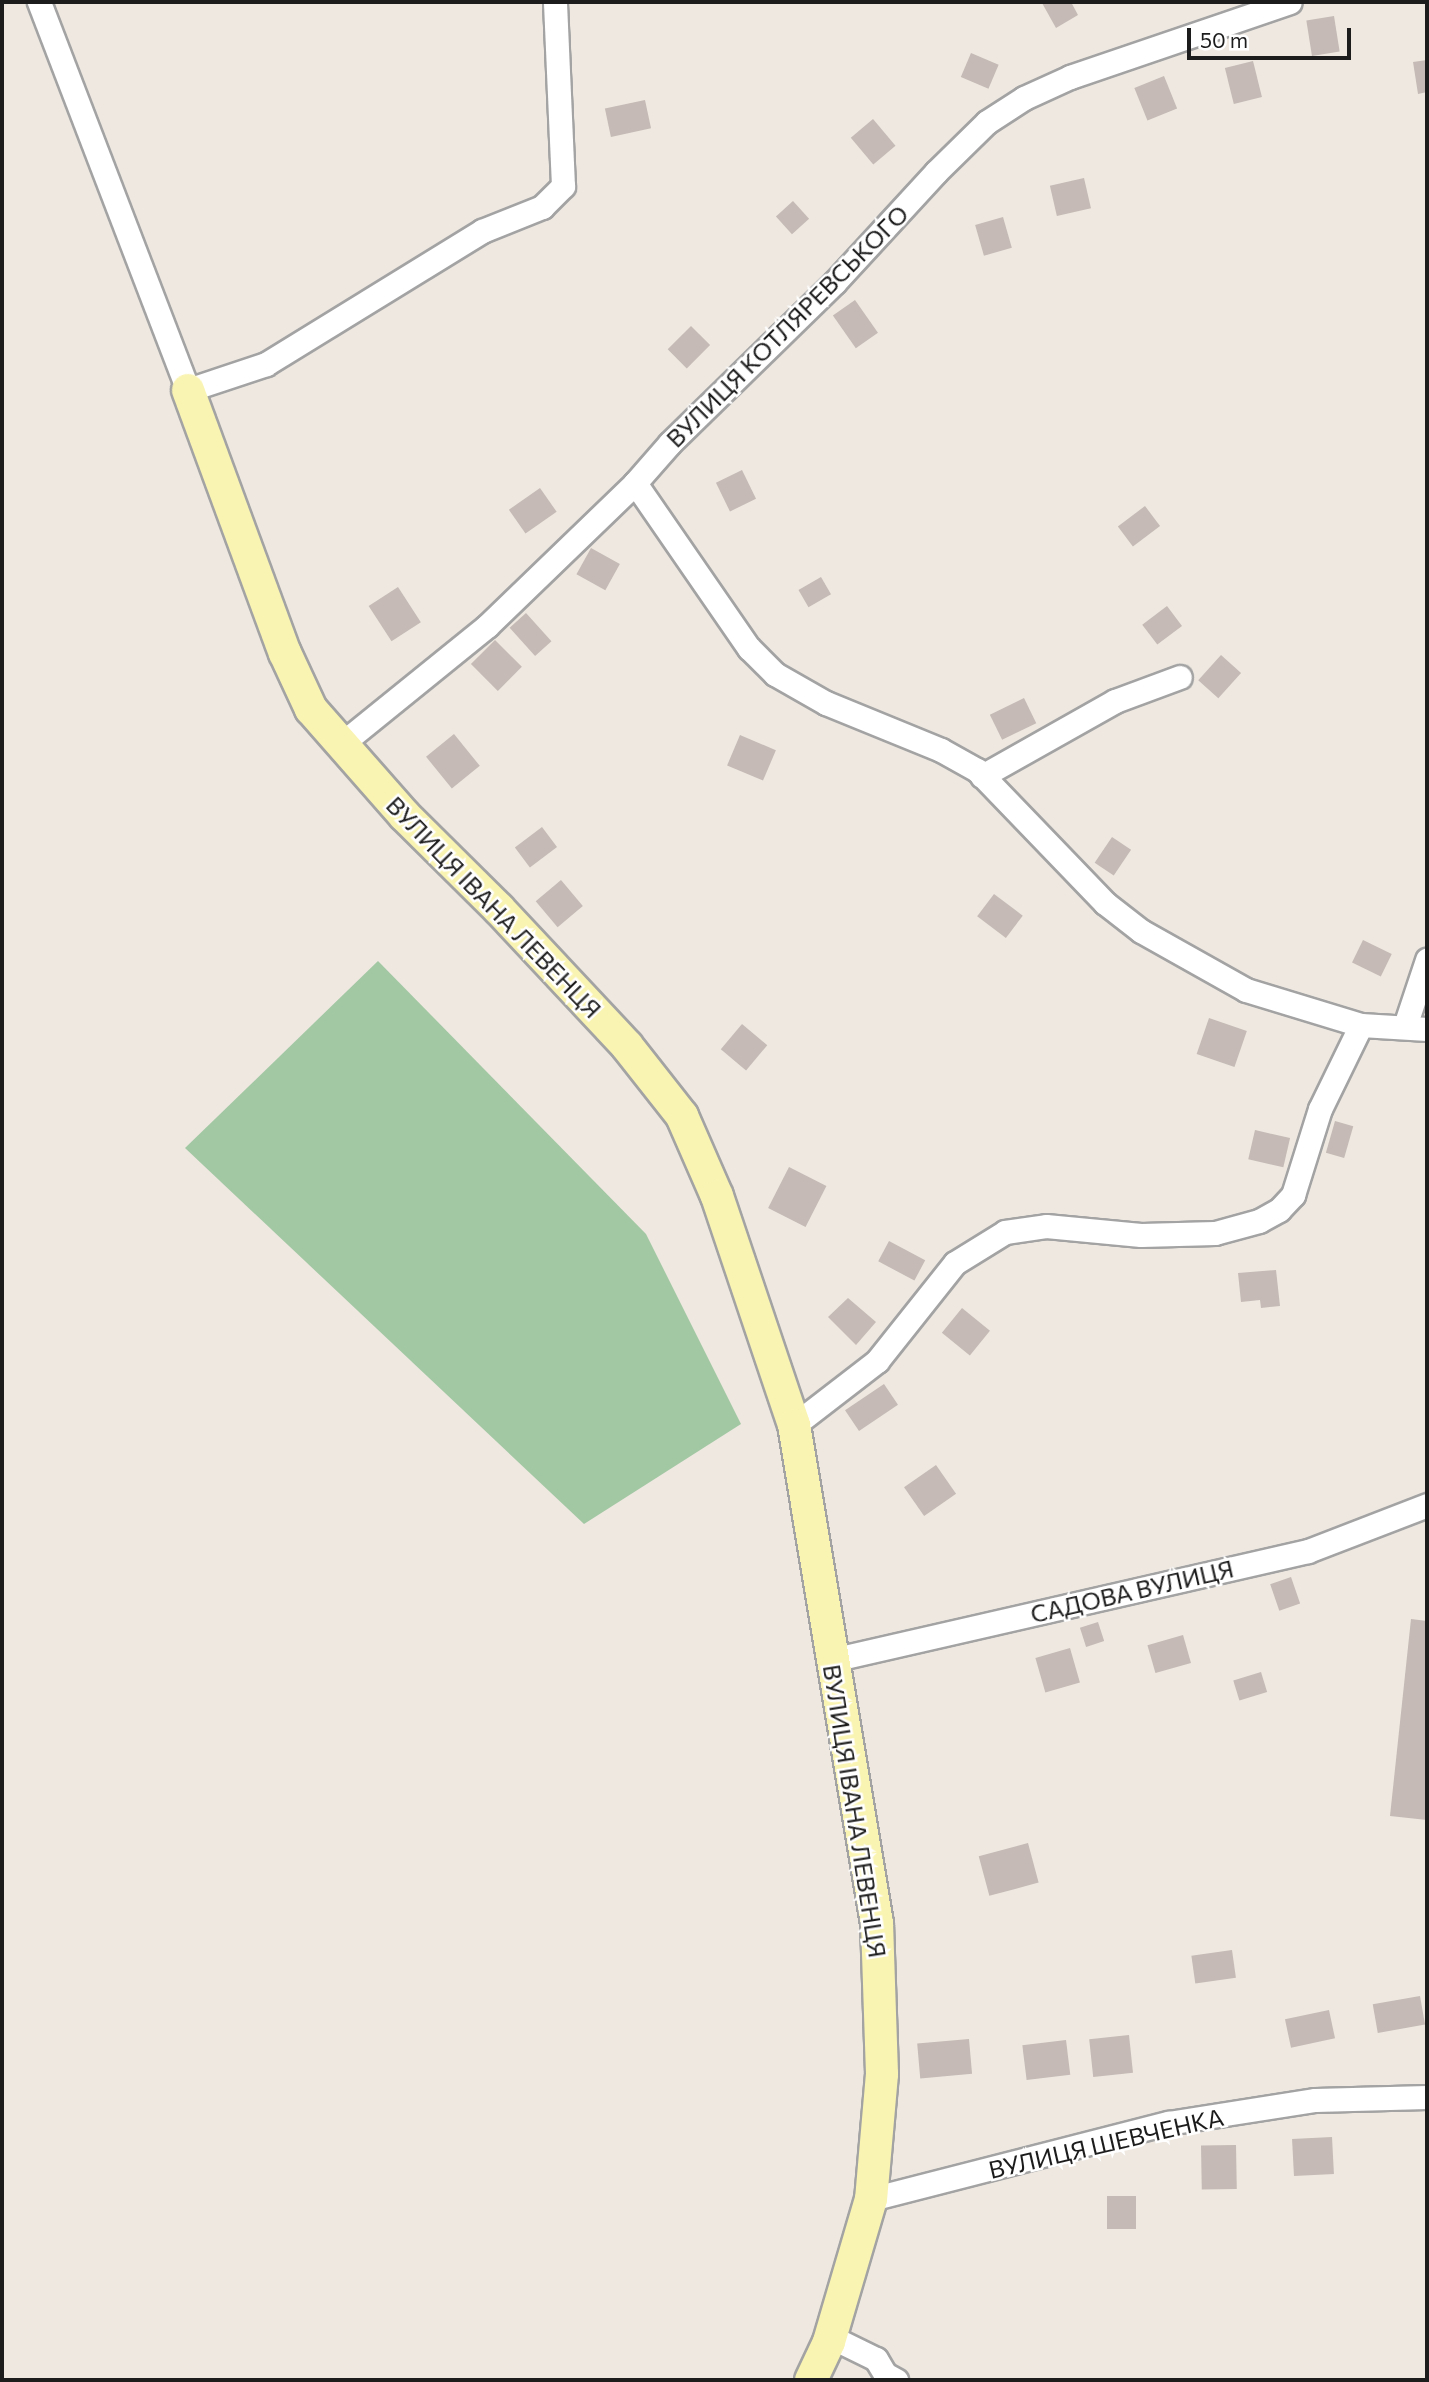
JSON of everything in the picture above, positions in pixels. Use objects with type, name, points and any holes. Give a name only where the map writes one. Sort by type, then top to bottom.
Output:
[{"type":"street","points":[[39,2],[188,390],[266,364],[482,231],[542,206],[563,186],[555,2]]},
{"type":"street","name":"ВУЛИЦЯ КОТЛЯРЕВСЬКОГО","points":[[340,745],[487,626],[635,483],[670,443],[834,283],[936,172],[987,122],[1024,98],[1070,77],[1290,2]]},
{"type":"street","name":"ВУЛИЦЯ ІВАНА ЛЕВЕНЦЯ","points":[[188,390],[285,653],[311,709],[340,745],[627,1046],[682,1116],[717,1196],[794,1425],[877,1923],[882,2074],[871,2199],[831,2336],[811,2380]]},
{"type":"street","points":[[635,483],[749,648],[775,674],[826,703],[941,750],[982,776],[1105,903],[1140,931],[1246,990],[1361,1025],[1416,1028],[1427,960]]},
{"type":"street","points":[[982,776],[1115,701],[1180,677]]},
{"type":"street","points":[[794,1425],[877,1361],[955,1263],[1005,1232],[1046,1226],[1142,1235],[1215,1233],[1259,1221],[1279,1210],[1293,1195],[1321,1109],[1361,1025]]},
{"type":"street","name":"САДОВА ВУЛИЦЯ","points":[[832,1660],[1308,1550],[1427,1505]]},
{"type":"street","name":"ВУЛИЦЯ ШЕВЧЕНКА","points":[[871,2199],[1168,2123],[1315,2100],[1427,2096]]},
{"type":"street","points":[[831,2336],[876,2359],[885,2374],[896,2380]]},
{"type":"green space","points":[[378,961],[646,1234],[741,1424],[584,1524],[185,1148]]},
{"type":"building","points":[[1071,2],[1078,15],[1056,28],[1042,3]]},
{"type":"building","points":[[1334,16],[1340,52],[1312,56],[1306,20]]},
{"type":"building","points":[[971,53],[999,65],[988,89],[961,77]]},
{"type":"building","points":[[1427,60],[1427,92],[1418,94],[1413,62]]},
{"type":"building","points":[[1253,61],[1262,97],[1234,104],[1225,68]]},
{"type":"building","points":[[1164,76],[1177,108],[1147,120],[1134,88]]},
{"type":"building","points":[[645,100],[651,128],[611,137],[605,109]]},
{"type":"building","points":[[873,119],[895,146],[873,164],[851,138]]},
{"type":"building","points":[[1084,178],[1091,208],[1057,216],[1050,186]]},
{"type":"building","points":[[793,201],[809,219],[792,234],[776,216]]},
{"type":"building","points":[[1003,217],[1012,248],[984,256],[975,225]]},
{"type":"building","points":[[855,300],[878,333],[856,348],[833,315]]},
{"type":"building","points":[[691,326],[710,345],[687,368],[668,349]]},
{"type":"building","points":[[742,470],[756,499],[730,511],[716,483]]},
{"type":"building","points":[[540,488],[557,512],[526,534],[509,510]]},
{"type":"building","points":[[1145,506],[1160,526],[1133,546],[1118,526]]},
{"type":"building","points":[[591,548],[620,564],[605,590],[576,574]]},
{"type":"building","points":[[821,577],[831,594],[808,607],[798,590]]},
{"type":"building","points":[[398,587],[421,622],[392,641],[369,606]]},
{"type":"building","points":[[1167,606],[1182,626],[1157,645],[1142,625]]},
{"type":"building","points":[[526,613],[551,641],[535,656],[510,628]]},
{"type":"building","points":[[495,640],[522,667],[498,691],[471,664]]},
{"type":"building","points":[[1221,655],[1241,673],[1218,698],[1198,680]]},
{"type":"building","points":[[1024,698],[1036,723],[1002,740],[990,715]]},
{"type":"building","points":[[454,734],[480,766],[452,789],[426,757]]},
{"type":"building","points":[[740,735],[776,750],[763,781],[727,765]]},
{"type":"building","points":[[542,827],[557,847],[530,867],[515,847]]},
{"type":"building","points":[[1112,837],[1131,850],[1114,876],[1095,863]]},
{"type":"building","points":[[561,880],[583,906],[558,927],[536,901]]},
{"type":"building","points":[[994,894],[1023,916],[1006,938],[977,916]]},
{"type":"building","points":[[1363,940],[1392,954],[1381,976],[1352,962]]},
{"type":"building","points":[[1209,1018],[1247,1031],[1234,1067],[1197,1054]]},
{"type":"building","points":[[742,1024],[767,1045],[746,1070],[721,1049]]},
{"type":"building","points":[[1335,1121],[1353,1126],[1344,1158],[1326,1153]]},
{"type":"building","points":[[1255,1130],[1290,1138],[1283,1167],[1248,1159]]},
{"type":"building","points":[[789,1167],[826,1186],[806,1227],[768,1208]]},
{"type":"building","points":[[889,1241],[925,1260],[914,1281],[878,1261]]},
{"type":"building","points":[[1276,1270],[1280,1306],[1261,1308],[1260,1300],[1241,1302],[1238,1273]]},
{"type":"building","points":[[848,1298],[876,1322],[856,1345],[828,1317]]},
{"type":"building","points":[[962,1308],[990,1331],[970,1356],[942,1333]]},
{"type":"building","points":[[884,1384],[898,1405],[859,1431],[845,1410]]},
{"type":"building","points":[[936,1465],[956,1494],[924,1516],[904,1487]]},
{"type":"building","points":[[1291,1577],[1300,1603],[1279,1611],[1270,1584]]},
{"type":"building","points":[[1411,1619],[1427,1621],[1427,1820],[1390,1816]]},
{"type":"building","points":[[1098,1622],[1104,1641],[1086,1647],[1080,1628]]},
{"type":"building","points":[[1183,1635],[1191,1663],[1155,1673],[1147,1645]]},
{"type":"building","points":[[1070,1648],[1080,1683],[1045,1693],[1035,1658]]},
{"type":"building","points":[[1261,1672],[1267,1692],[1239,1701],[1233,1680]]},
{"type":"building","points":[[1028,1843],[1039,1883],[989,1896],[979,1856]]},
{"type":"building","points":[[1232,1950],[1236,1978],[1195,1983],[1191,1956]]},
{"type":"building","points":[[1420,1996],[1425,2025],[1378,2033],[1373,2004]]},
{"type":"building","points":[[1329,2010],[1335,2038],[1291,2048],[1285,2019]]},
{"type":"building","points":[[1129,2035],[1133,2073],[1093,2077],[1089,2039]]},
{"type":"building","points":[[969,2039],[972,2074],[920,2078],[917,2044]]},
{"type":"building","points":[[1066,2040],[1070,2075],[1027,2080],[1022,2045]]},
{"type":"building","points":[[1332,2137],[1334,2174],[1294,2176],[1292,2139]]},
{"type":"building","points":[[1236,2145],[1237,2189],[1202,2190],[1201,2146]]},
{"type":"building","points":[[1107,2196],[1136,2196],[1136,2229],[1107,2229]]}]
